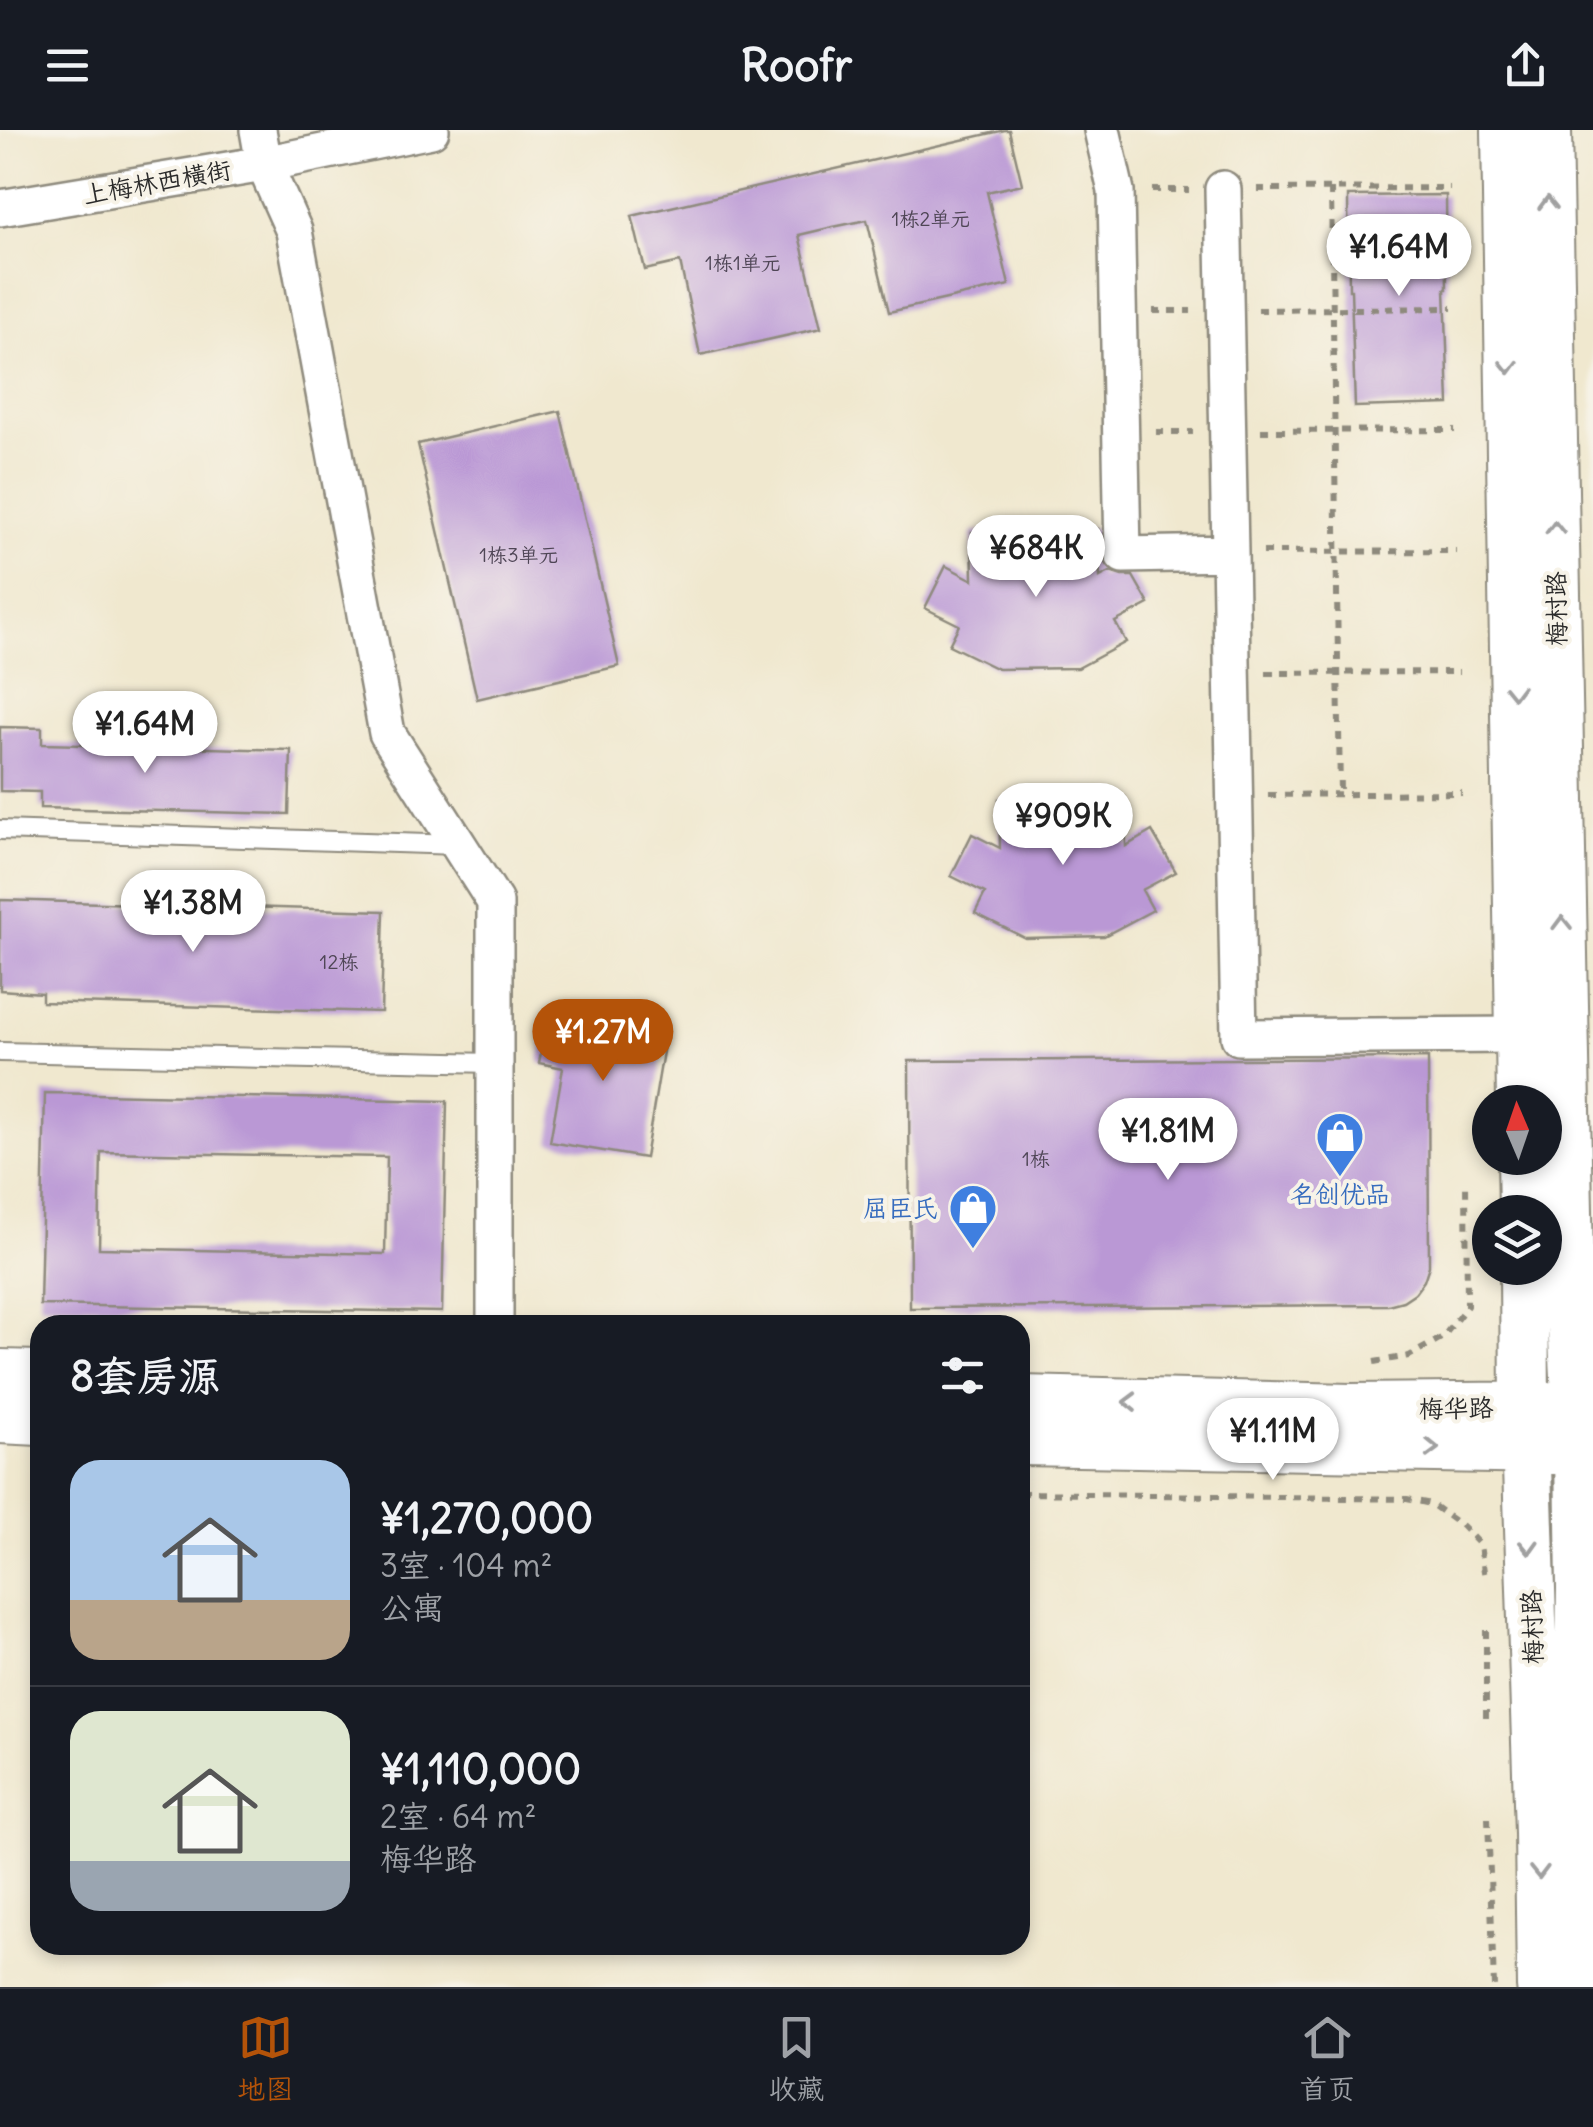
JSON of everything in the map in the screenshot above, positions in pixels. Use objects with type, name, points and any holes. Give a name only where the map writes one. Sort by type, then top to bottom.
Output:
[{"type":"street","name":"上梅林西横街","points":[[0,208],[261,147],[432,130]]},
{"type":"street","points":[[1102,130],[1116,191],[1123,554],[1230,553]]},
{"type":"street","name":"梅村路","points":[[1506,130],[1521,1085]]},
{"type":"street","name":"梅村路","points":[[1547,130],[1569,1264],[1586,1428],[1578,1832],[1585,1961]]},
{"type":"street","points":[[261,147],[294,231],[387,732],[495,902],[495,1315]]},
{"type":"street","points":[[1224,189],[1239,1037],[1520,1035]]},
{"type":"street","name":"梅村路","points":[[1524,1285],[1541,1987]]},
{"type":"street","points":[[0,1374],[30,1375]]},
{"type":"street","name":"梅华路","points":[[1030,1400],[1351,1408],[1526,1428]]},
{"type":"street","points":[[0,1420],[30,1420]]},
{"type":"street","name":"梅华路","points":[[1030,1441],[1586,1428]]},
{"type":"lane","points":[[0,830],[458,845]]},
{"type":"lane","points":[[0,1052],[493,1062]]},
{"type":"path","points":[[1331,188],[1340,794]]},
{"type":"path","points":[[1116,191],[1450,188]]},
{"type":"path","points":[[1118,311],[1452,308]]},
{"type":"path","points":[[1120,432],[1454,430]]},
{"type":"path","points":[[1230,553],[1457,550]]},
{"type":"path","points":[[1232,674],[1460,672]]},
{"type":"path","points":[[1234,795],[1462,794]]},
{"type":"path","points":[[1373,1362],[1409,1356],[1443,1336],[1467,1306],[1466,1181]]},
{"type":"path","points":[[1030,1493],[1406,1499],[1431,1504],[1462,1526],[1480,1545],[1485,1582]]},
{"type":"path","points":[[1486,1618],[1486,1724]]},
{"type":"path","points":[[1488,1818],[1494,1987]]},
{"type":"building","points":[[1009,130],[1022,184],[987,192],[1009,285],[889,312],[867,220],[833,227],[799,235],[821,328],[700,355],[680,262],[645,270],[632,216]]},
{"type":"building","points":[[1446,195],[1449,404],[1355,407],[1348,196]]},
{"type":"building","points":[[560,411],[619,666],[477,699],[418,444]]},
{"type":"building","points":[[1098,529],[1100,577],[1110,572],[1133,576],[1149,604],[1115,622],[1126,642],[1078,668],[998,669],[949,645],[959,625],[925,608],[946,566],[973,580],[972,532]]},
{"type":"building","points":[[0,727],[42,728],[42,744],[291,750],[289,814],[40,808],[40,792],[0,791]]},
{"type":"building","points":[[1125,797],[1126,846],[1152,831],[1176,872],[1142,890],[1153,910],[1104,936],[1025,938],[975,913],[985,893],[951,876],[972,834],[1000,848],[999,799]]},
{"type":"building","points":[[0,900],[384,911],[381,1012],[42,1002],[42,993],[0,990]]},
{"type":"building","points":[[548,1014],[666,1034],[645,1158],[550,1142],[563,1068],[539,1063]]},
{"type":"building","points":[[1428,1058],[1429,1266],[1424,1281],[1403,1301],[1388,1305],[910,1308],[909,1061]]},
{"type":"building","points":[[45,1093],[447,1101],[442,1312],[40,1305]],"holes":[[[101,1152],[387,1157],[385,1254],[99,1248]]]},
{"type":"place","name":"名创优品","points":[[1340,1178]]},
{"type":"place","name":"屈臣氏","points":[[973,1250]]}]
